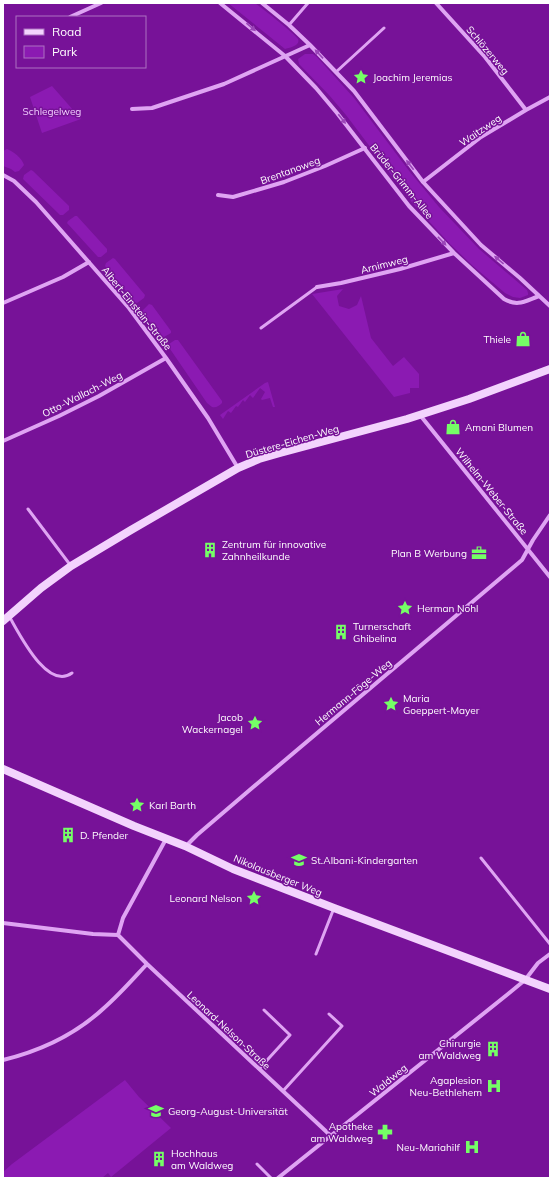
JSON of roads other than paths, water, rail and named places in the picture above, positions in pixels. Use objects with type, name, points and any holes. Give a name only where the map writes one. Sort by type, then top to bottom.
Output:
[{"type":"street","points":[[72,16],[101,3]]},
{"type":"street","name":"Brüder-Grimm-Allee","points":[[220,3],[285,56],[316,88],[365,148],[409,206],[454,253],[504,299],[511,303],[517,304],[539,296]]},
{"type":"street","name":"Brüder-Grimm-Allee","points":[[262,3],[289,25],[310,45],[354,91],[423,182],[481,245],[550,306]]},
{"type":"street","name":"Schlözerweg","points":[[436,3],[485,57],[526,110]]},
{"type":"street","points":[[132,109],[152,108],[224,84],[310,45]]},
{"type":"street","name":"Waitzweg","points":[[423,182],[481,137],[526,110],[549,99]]},
{"type":"street","name":"Brentanoweg","points":[[218,195],[233,197],[284,182],[365,148]]},
{"type":"street","name":"Albert-Einstein-Straße","points":[[3,175],[14,181],[36,202],[129,308],[216,430],[238,468]]},
{"type":"street","name":"Arnimweg","points":[[317,287],[400,269],[454,253]]},
{"type":"street","points":[[3,303],[63,277],[89,262]]},
{"type":"street","name":"Otto-Wallach-Weg","points":[[3,441],[66,413],[166,358]]},
{"type":"street","name":"Düstere-Eichen-Weg","points":[[6,618],[44,586],[71,566],[238,468],[259,459],[420,415],[550,369]]},
{"type":"street","name":"Wilhelm-Weber-Straße","points":[[420,415],[550,577]]},
{"type":"street","name":"Hermann-Föge-Weg","points":[[185,846],[522,560],[550,515]]},
{"type":"street","name":"Nikolausberger Weg","points":[[3,769],[134,826],[185,846],[233,869],[550,989]]},
{"type":"street","points":[[3,923],[93,934],[118,935],[123,918],[166,838]]},
{"type":"street","name":"Leonard-Nelson-Straße","points":[[118,935],[330,1136]]},
{"type":"street","name":"Waldweg","points":[[278,1178],[525,980],[538,963],[550,954]]},
{"type":"street","points":[[3,1060],[40,1048],[79,1027],[95,1016],[112,1001],[147,964]]},
{"type":"lane","points":[[289,25],[308,3]]},
{"type":"lane","points":[[336,72],[384,28]]},
{"type":"lane","points":[[261,328],[317,287]]},
{"type":"lane","points":[[28,509],[71,566]]},
{"type":"lane","points":[[6,618],[47,671],[59,676],[67,676],[72,673]]},
{"type":"lane","points":[[481,858],[550,944]]},
{"type":"lane","points":[[316,954],[334,908]]},
{"type":"lane","points":[[259,1069],[290,1035],[264,1010]]},
{"type":"lane","points":[[283,1091],[342,1026],[328,1014]]},
{"type":"lane","points":[[257,1164],[271,1178]]},
{"type":"place","name":"Joachim Jeremias","points":[[361,77]]},
{"type":"place","name":"Thiele","points":[[523,339]]},
{"type":"place","name":"Amani Blumen","points":[[453,427]]},
{"type":"place","name":"Zentrum für innovative Zahnheilkunde","points":[[210,550]]},
{"type":"place","name":"Plan B Werbung","points":[[479,553]]},
{"type":"place","name":"Herman Nohl","points":[[405,608]]},
{"type":"place","name":"Turnerschaft Ghibelina","points":[[341,632]]},
{"type":"place","name":"Maria Goeppert-Mayer","points":[[391,704]]},
{"type":"place","name":"Jacob Wackernagel","points":[[255,723]]},
{"type":"place","name":"Karl Barth","points":[[137,805]]},
{"type":"place","name":"D. Pfender","points":[[68,835]]},
{"type":"place","name":"St.Albani-Kindergarten","points":[[299,860]]},
{"type":"place","name":"Leonard Nelson","points":[[254,898]]},
{"type":"place","name":"Chirurgie am Waldweg","points":[[493,1049]]},
{"type":"place","name":"Agaplesion Neu-Bethlehem","points":[[494,1086]]},
{"type":"place","name":"Georg-August-Universität","points":[[156,1111]]},
{"type":"place","name":"Apotheke am Waldweg","points":[[385,1132]]},
{"type":"place","name":"Neu-Mariahilf","points":[[472,1147]]},
{"type":"place","name":"Hochhaus am Waldweg","points":[[159,1159]]},
{"type":"park label","name":"Schlegelweg","points":[[52,111]]}]
